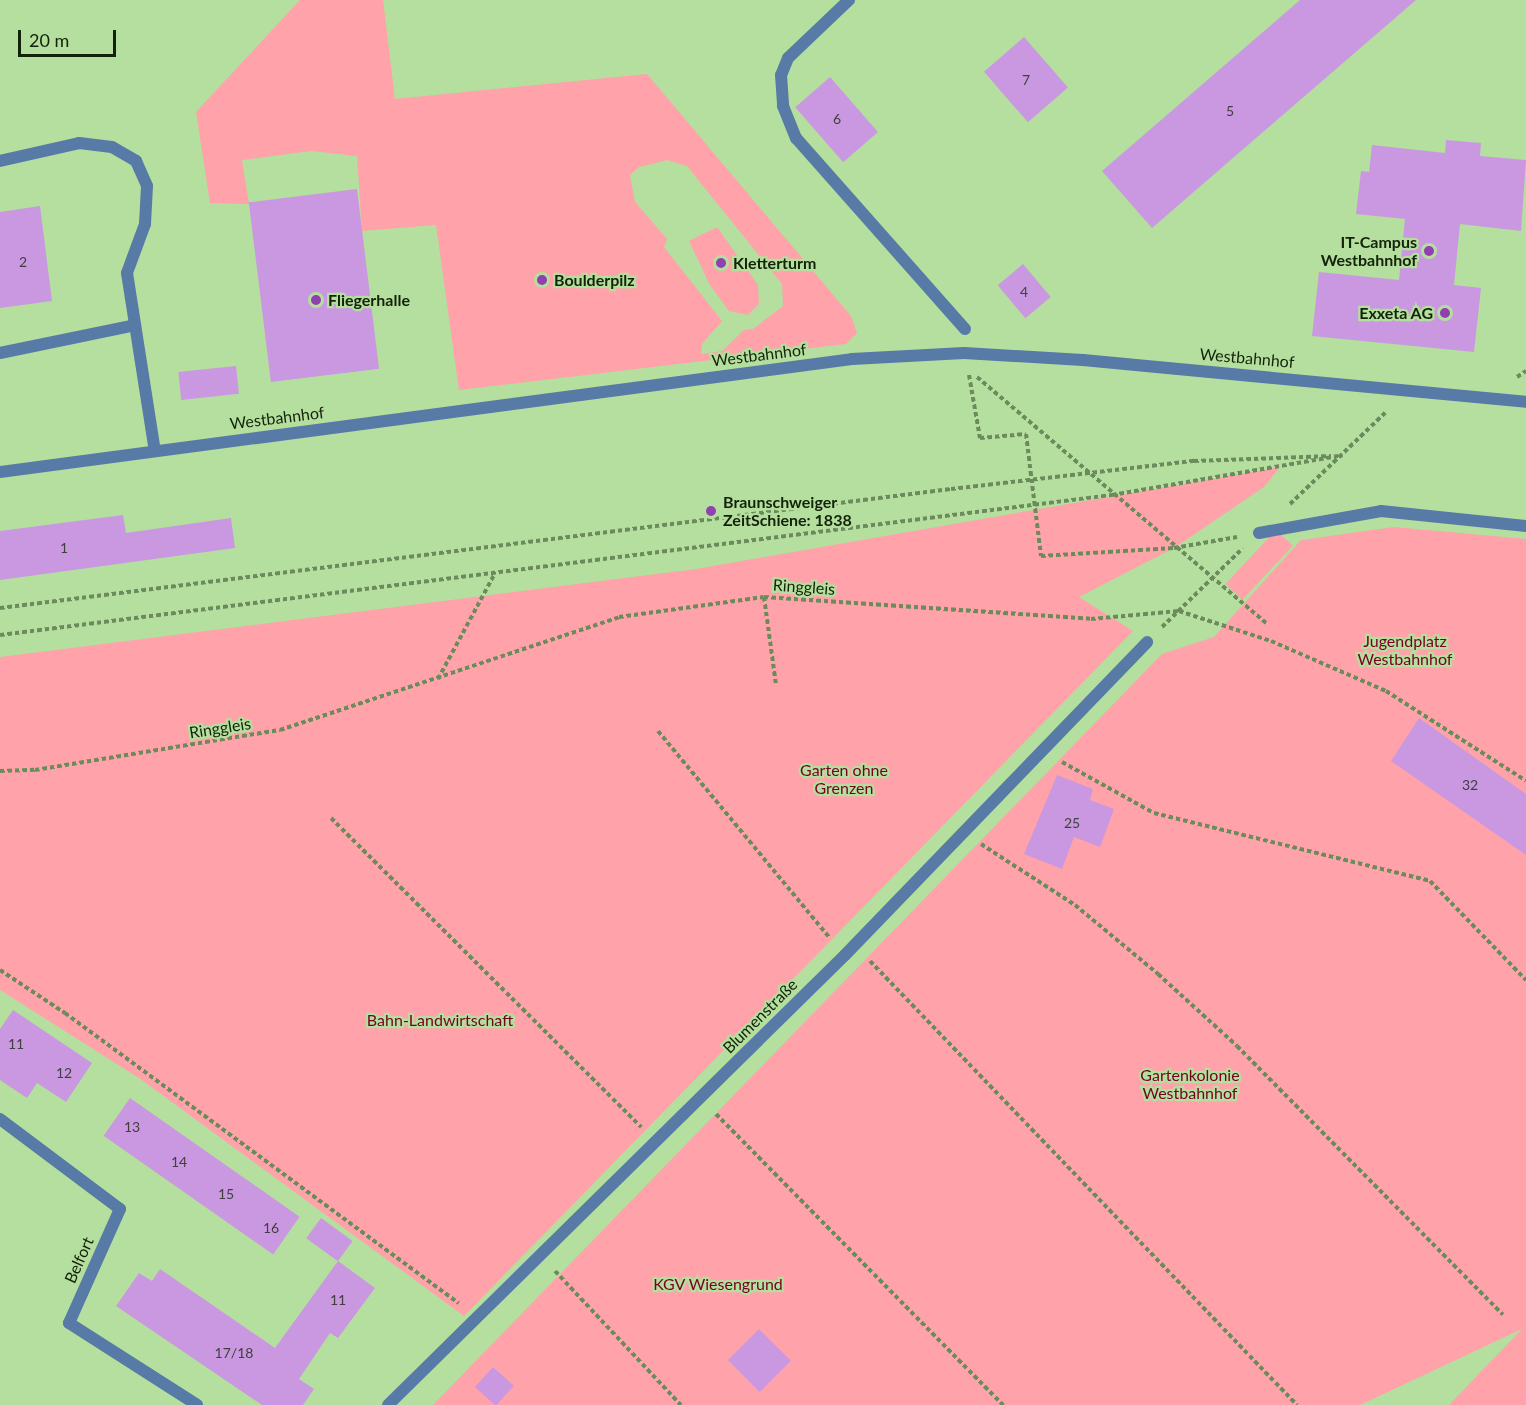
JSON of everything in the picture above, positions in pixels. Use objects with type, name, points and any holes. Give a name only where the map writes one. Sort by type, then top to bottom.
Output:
[{"type":"street","points":[[849,0],[788,58],[781,75],[783,106],[796,138],[965,329]]},
{"type":"street","points":[[0,161],[79,143],[112,147],[136,161],[147,186],[145,224],[127,273],[155,451]]},
{"type":"street","points":[[0,353],[135,325]]},
{"type":"street","name":"Westbahnhof","points":[[0,472],[852,359],[964,353],[1408,389],[1526,402]]},
{"type":"street","points":[[1259,533],[1381,511],[1526,526]]},
{"type":"street","name":"Blumenstraße","points":[[388,1405],[850,951],[1147,642]]},
{"type":"street","name":"Belfort","points":[[0,1119],[120,1209],[69,1323],[197,1405]]},
{"type":"path","points":[[1259,533],[1174,548],[1041,556],[1026,434],[980,438],[969,369],[1086,473],[1174,548],[1266,623]]},
{"type":"path","points":[[0,635],[1112,495],[1343,455],[1408,389]]},
{"type":"path","points":[[0,608],[1086,473],[1194,461],[1343,455]]},
{"type":"path","points":[[438,680],[494,574]]},
{"type":"path","points":[[764,597],[776,685]]},
{"type":"path","name":"Ringgleis","points":[[0,771],[36,770],[280,730],[438,680],[619,616],[764,597],[1091,619],[1179,611],[1271,641],[1386,691],[1526,781]]},
{"type":"path","points":[[658,731],[850,951],[1297,1405]]},
{"type":"path","points":[[1043,750],[1154,813],[1430,881],[1526,980]]},
{"type":"path","points":[[331,818],[656,1142]]},
{"type":"path","points":[[963,833],[1075,905],[1158,974],[1237,1046],[1503,1315]]},
{"type":"path","points":[[0,970],[66,1013],[477,1316]]},
{"type":"path","points":[[701,1098],[1003,1405]]},
{"type":"path","points":[[540,1255],[681,1405]]},
{"type":"green space","points":[[300,0],[383,0],[395,99],[647,74],[851,316],[857,333],[846,344],[459,390],[436,225],[362,231],[357,156],[311,151],[242,160],[249,204],[210,203],[196,112]],"holes":[[[667,160],[687,166],[782,284],[783,306],[753,329],[744,330],[722,351],[701,354],[702,344],[722,321],[664,247],[667,239],[635,202],[630,175],[639,167]]]},
{"type":"green space","name":"Kletterturm","points":[[717,227],[758,285],[759,304],[748,315],[729,311],[710,285],[689,241]]},
{"type":"green space","points":[[1280,467],[1264,487],[1174,548],[1079,597],[1133,631],[464,1316],[139,1078],[0,990],[0,657],[696,569]]},
{"type":"green space","name":"Gartenkolonie Westbahnhof","points":[[1394,527],[1526,539],[1526,1405],[1449,1405],[1522,1329],[1360,1405],[433,1405],[1162,654],[1214,637],[1301,540]]},
{"type":"green space","points":[[1276,530],[1293,546],[1242,600],[1226,584]]},
{"type":"building","points":[[1300,0],[1416,0],[1152,228],[1102,171]]},
{"type":"building","points":[[1024,37],[1068,88],[1028,122],[984,72]]},
{"type":"building","points":[[830,77],[878,132],[843,162],[795,107]]},
{"type":"building","name":"IT-Campus Westbahnhof","points":[[1446,140],[1481,143],[1480,156],[1526,160],[1521,231],[1460,224],[1454,285],[1481,288],[1474,352],[1312,336],[1319,272],[1399,280],[1405,219],[1356,214],[1361,171],[1369,172],[1372,145],[1445,153]]},
{"type":"building","name":"Fliegerhalle","points":[[357,189],[379,369],[271,382],[249,202]]},
{"type":"building","points":[[40,206],[52,301],[0,308],[0,212]]},
{"type":"building","points":[[1023,264],[1051,297],[1025,318],[998,285]]},
{"type":"building","points":[[236,366],[239,394],[181,400],[178,372]]},
{"type":"building","points":[[123,515],[126,533],[231,518],[235,548],[0,580],[0,531]]},
{"type":"building","points":[[1419,718],[1526,794],[1526,855],[1391,761]]},
{"type":"building","points":[[1057,775],[1093,789],[1090,800],[1114,809],[1100,847],[1074,837],[1062,869],[1024,854]]},
{"type":"building","points":[[13,1010],[92,1063],[66,1102],[37,1083],[27,1098],[0,1080],[0,1029]]},
{"type":"building","points":[[130,1098],[300,1217],[273,1254],[104,1136]]},
{"type":"building","points":[[321,1218],[353,1241],[338,1261],[306,1238]]},
{"type":"building","points":[[338,1261],[375,1288],[338,1338],[330,1333],[299,1379],[314,1389],[303,1405],[262,1405],[116,1306],[139,1273],[152,1281],[160,1269],[275,1348]]},
{"type":"building","points":[[759,1329],[791,1361],[760,1392],[728,1360]]},
{"type":"building","points":[[493,1367],[514,1386],[496,1405],[475,1387]]},
{"type":"place","name":"IT-Campus Westbahnhof","points":[[1429,251]]},
{"type":"place","name":"Kletterturm","points":[[721,263]]},
{"type":"place","name":"Boulderpilz","points":[[542,280]]},
{"type":"place","name":"Fliegerhalle","points":[[316,300]]},
{"type":"place","name":"Exxeta AG","points":[[1445,313]]},
{"type":"place","name":"Braunschweiger ZeitSchiene: 1838","points":[[711,511]]},
{"type":"park label","name":"Jugendplatz Westbahnhof","points":[[1405,650]]},
{"type":"park label","name":"Garten ohne Grenzen","points":[[844,779]]},
{"type":"park label","name":"Bahn-Landwirtschaft","points":[[440,1020]]},
{"type":"park label","name":"KGV Wiesengrund","points":[[718,1284]]}]
